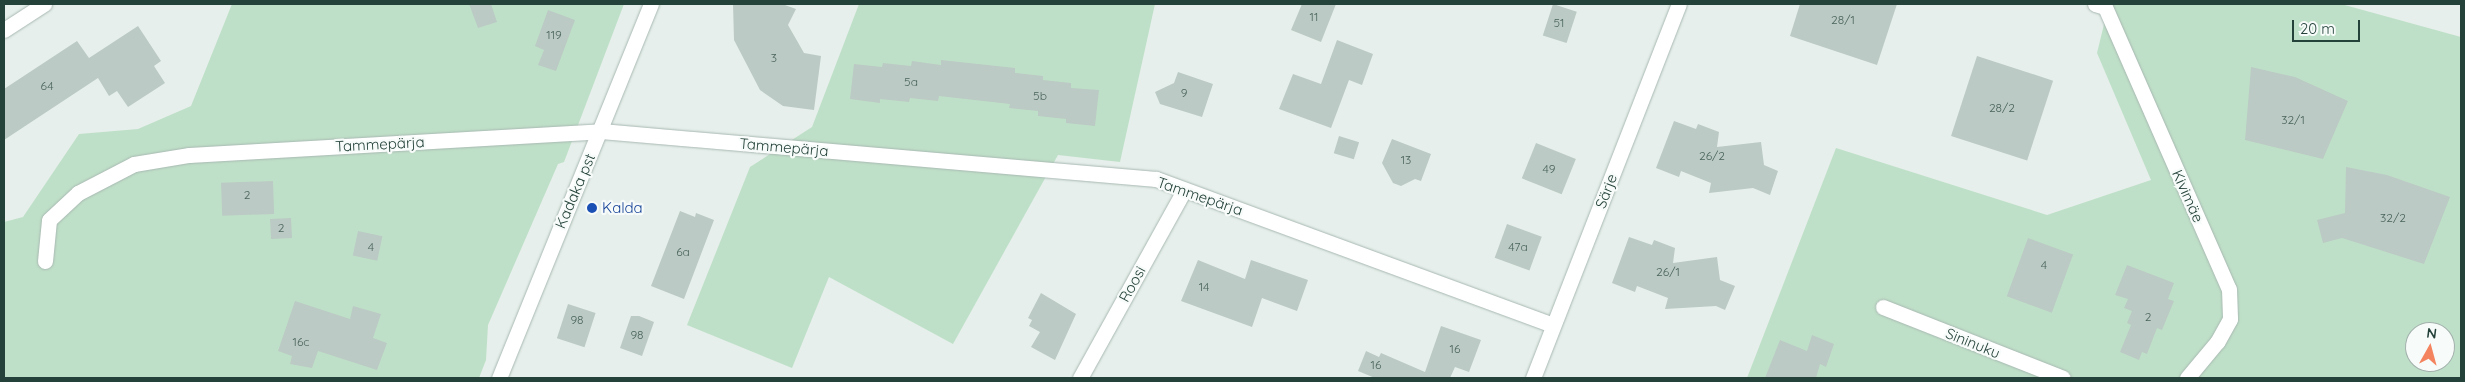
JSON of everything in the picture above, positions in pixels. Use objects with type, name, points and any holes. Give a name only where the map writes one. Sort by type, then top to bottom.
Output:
[{"type":"street","points":[[4,30],[44,4]]},
{"type":"street","name":"Kadaka pst","points":[[499,378],[535,287],[601,132],[651,4]]},
{"type":"street","name":"Särje","points":[[1533,378],[1679,4]]},
{"type":"street","name":"Kivimäe","points":[[2100,6],[2228,288],[2230,319],[2217,342],[2187,378]]},
{"type":"street","name":"Tammepärja","points":[[45,261],[49,220],[78,193],[134,164],[189,155],[601,132],[1156,179],[1553,325]]},
{"type":"street","name":"Roosi","points":[[1080,378],[1184,190]]},
{"type":"street","name":"Sininuku","points":[[1883,307],[2063,378]]},
{"type":"green space","points":[[232,4],[624,4],[564,162],[558,164],[488,325],[486,360],[479,378],[4,378],[4,222],[23,217],[79,134],[138,129],[191,106]]},
{"type":"green space","points":[[859,4],[1155,4],[1120,162],[1058,155],[953,344],[829,277],[792,368],[687,325],[750,167],[812,127]]},
{"type":"green space","points":[[2109,4],[2341,4],[2461,37],[2461,378],[1747,378],[1836,148],[2047,215],[2151,180],[2097,53]]},
{"type":"building","points":[[469,4],[491,4],[497,22],[478,28]]},
{"type":"building","points":[[733,4],[782,4],[796,9],[788,25],[804,53],[821,56],[814,110],[783,106],[760,90],[734,40]]},
{"type":"building","points":[[1302,4],[1336,4],[1321,42],[1291,30]]},
{"type":"building","points":[[1553,4],[1577,12],[1567,43],[1543,35]]},
{"type":"building","points":[[1800,4],[1897,4],[1877,65],[1790,36]]},
{"type":"building","points":[[548,10],[575,20],[556,71],[538,65],[544,50],[535,46]]},
{"type":"building","points":[[138,26],[161,61],[154,66],[165,83],[128,107],[117,91],[109,96],[98,78],[4,140],[4,89],[77,41],[89,58]]},
{"type":"building","points":[[1337,40],[1373,54],[1362,85],[1349,80],[1331,128],[1279,109],[1293,74],[1321,84]]},
{"type":"building","points":[[1977,56],[2053,81],[2027,161],[1951,136]]},
{"type":"building","points":[[941,60],[1015,68],[1015,73],[1043,76],[1043,80],[1071,83],[1071,88],[1099,90],[1095,126],[1066,123],[1066,119],[1038,116],[1038,111],[1009,108],[1010,104],[939,96],[938,101],[910,98],[909,102],[880,99],[880,103],[850,99],[854,64],[882,67],[883,63],[911,66],[912,61],[941,65]]},
{"type":"building","points":[[2251,67],[2295,77],[2348,101],[2323,159],[2245,140]]},
{"type":"building","points":[[1178,72],[1213,84],[1202,117],[1160,104],[1155,92],[1174,83]]},
{"type":"building","points":[[1674,121],[1696,129],[1698,124],[1719,132],[1717,147],[1761,142],[1764,165],[1778,171],[1770,195],[1753,188],[1709,193],[1711,183],[1681,171],[1679,177],[1656,168]]},
{"type":"building","points":[[1339,136],[1359,142],[1354,159],[1334,153]]},
{"type":"building","points":[[1392,139],[1431,154],[1421,181],[1415,179],[1401,186],[1393,183],[1382,163]]},
{"type":"building","points":[[1536,143],[1576,159],[1562,194],[1522,178]]},
{"type":"building","points":[[2346,167],[2387,175],[2450,197],[2424,264],[2342,238],[2323,243],[2317,220],[2345,213]]},
{"type":"building","points":[[273,181],[274,214],[222,216],[221,183]]},
{"type":"building","points":[[680,211],[695,217],[696,213],[714,220],[684,299],[651,286]]},
{"type":"building","points":[[291,218],[292,238],[271,239],[270,219]]},
{"type":"building","points":[[1507,224],[1542,237],[1529,270],[1495,258]]},
{"type":"building","points":[[358,231],[382,236],[377,261],[353,255]]},
{"type":"building","points":[[1629,237],[1652,245],[1654,240],[1675,248],[1673,263],[1717,257],[1720,280],[1735,286],[1725,310],[1716,306],[1665,309],[1668,298],[1637,286],[1635,292],[1612,283]]},
{"type":"building","points":[[2028,238],[2073,254],[2052,313],[2007,296]]},
{"type":"building","points":[[1198,260],[1245,279],[1251,260],[1308,280],[1297,311],[1262,298],[1252,327],[1181,301]]},
{"type":"building","points":[[2127,265],[2174,283],[2168,299],[2174,301],[2162,330],[2157,328],[2147,354],[2142,352],[2139,360],[2120,352],[2131,325],[2127,323],[2132,311],[2124,308],[2128,299],[2115,295]]},
{"type":"building","points":[[1041,293],[1076,314],[1055,360],[1031,347],[1040,332],[1029,326],[1032,320],[1028,318]]},
{"type":"building","points":[[295,301],[350,319],[353,306],[381,314],[373,338],[387,343],[377,370],[318,351],[312,368],[290,364],[292,356],[278,351]]},
{"type":"building","points":[[568,304],[596,313],[584,347],[557,338]]},
{"type":"building","points":[[631,316],[639,316],[654,322],[642,356],[620,348]]},
{"type":"building","points":[[1441,326],[1481,340],[1469,372],[1455,367],[1450,378],[1375,378],[1358,371],[1366,351],[1379,357],[1381,353],[1425,372]]},
{"type":"building","points":[[1812,335],[1834,344],[1826,367],[1820,364],[1816,378],[1765,378],[1780,340],[1807,351]]},
{"type":"place","name":"Kalda","points":[[592,208]]}]
